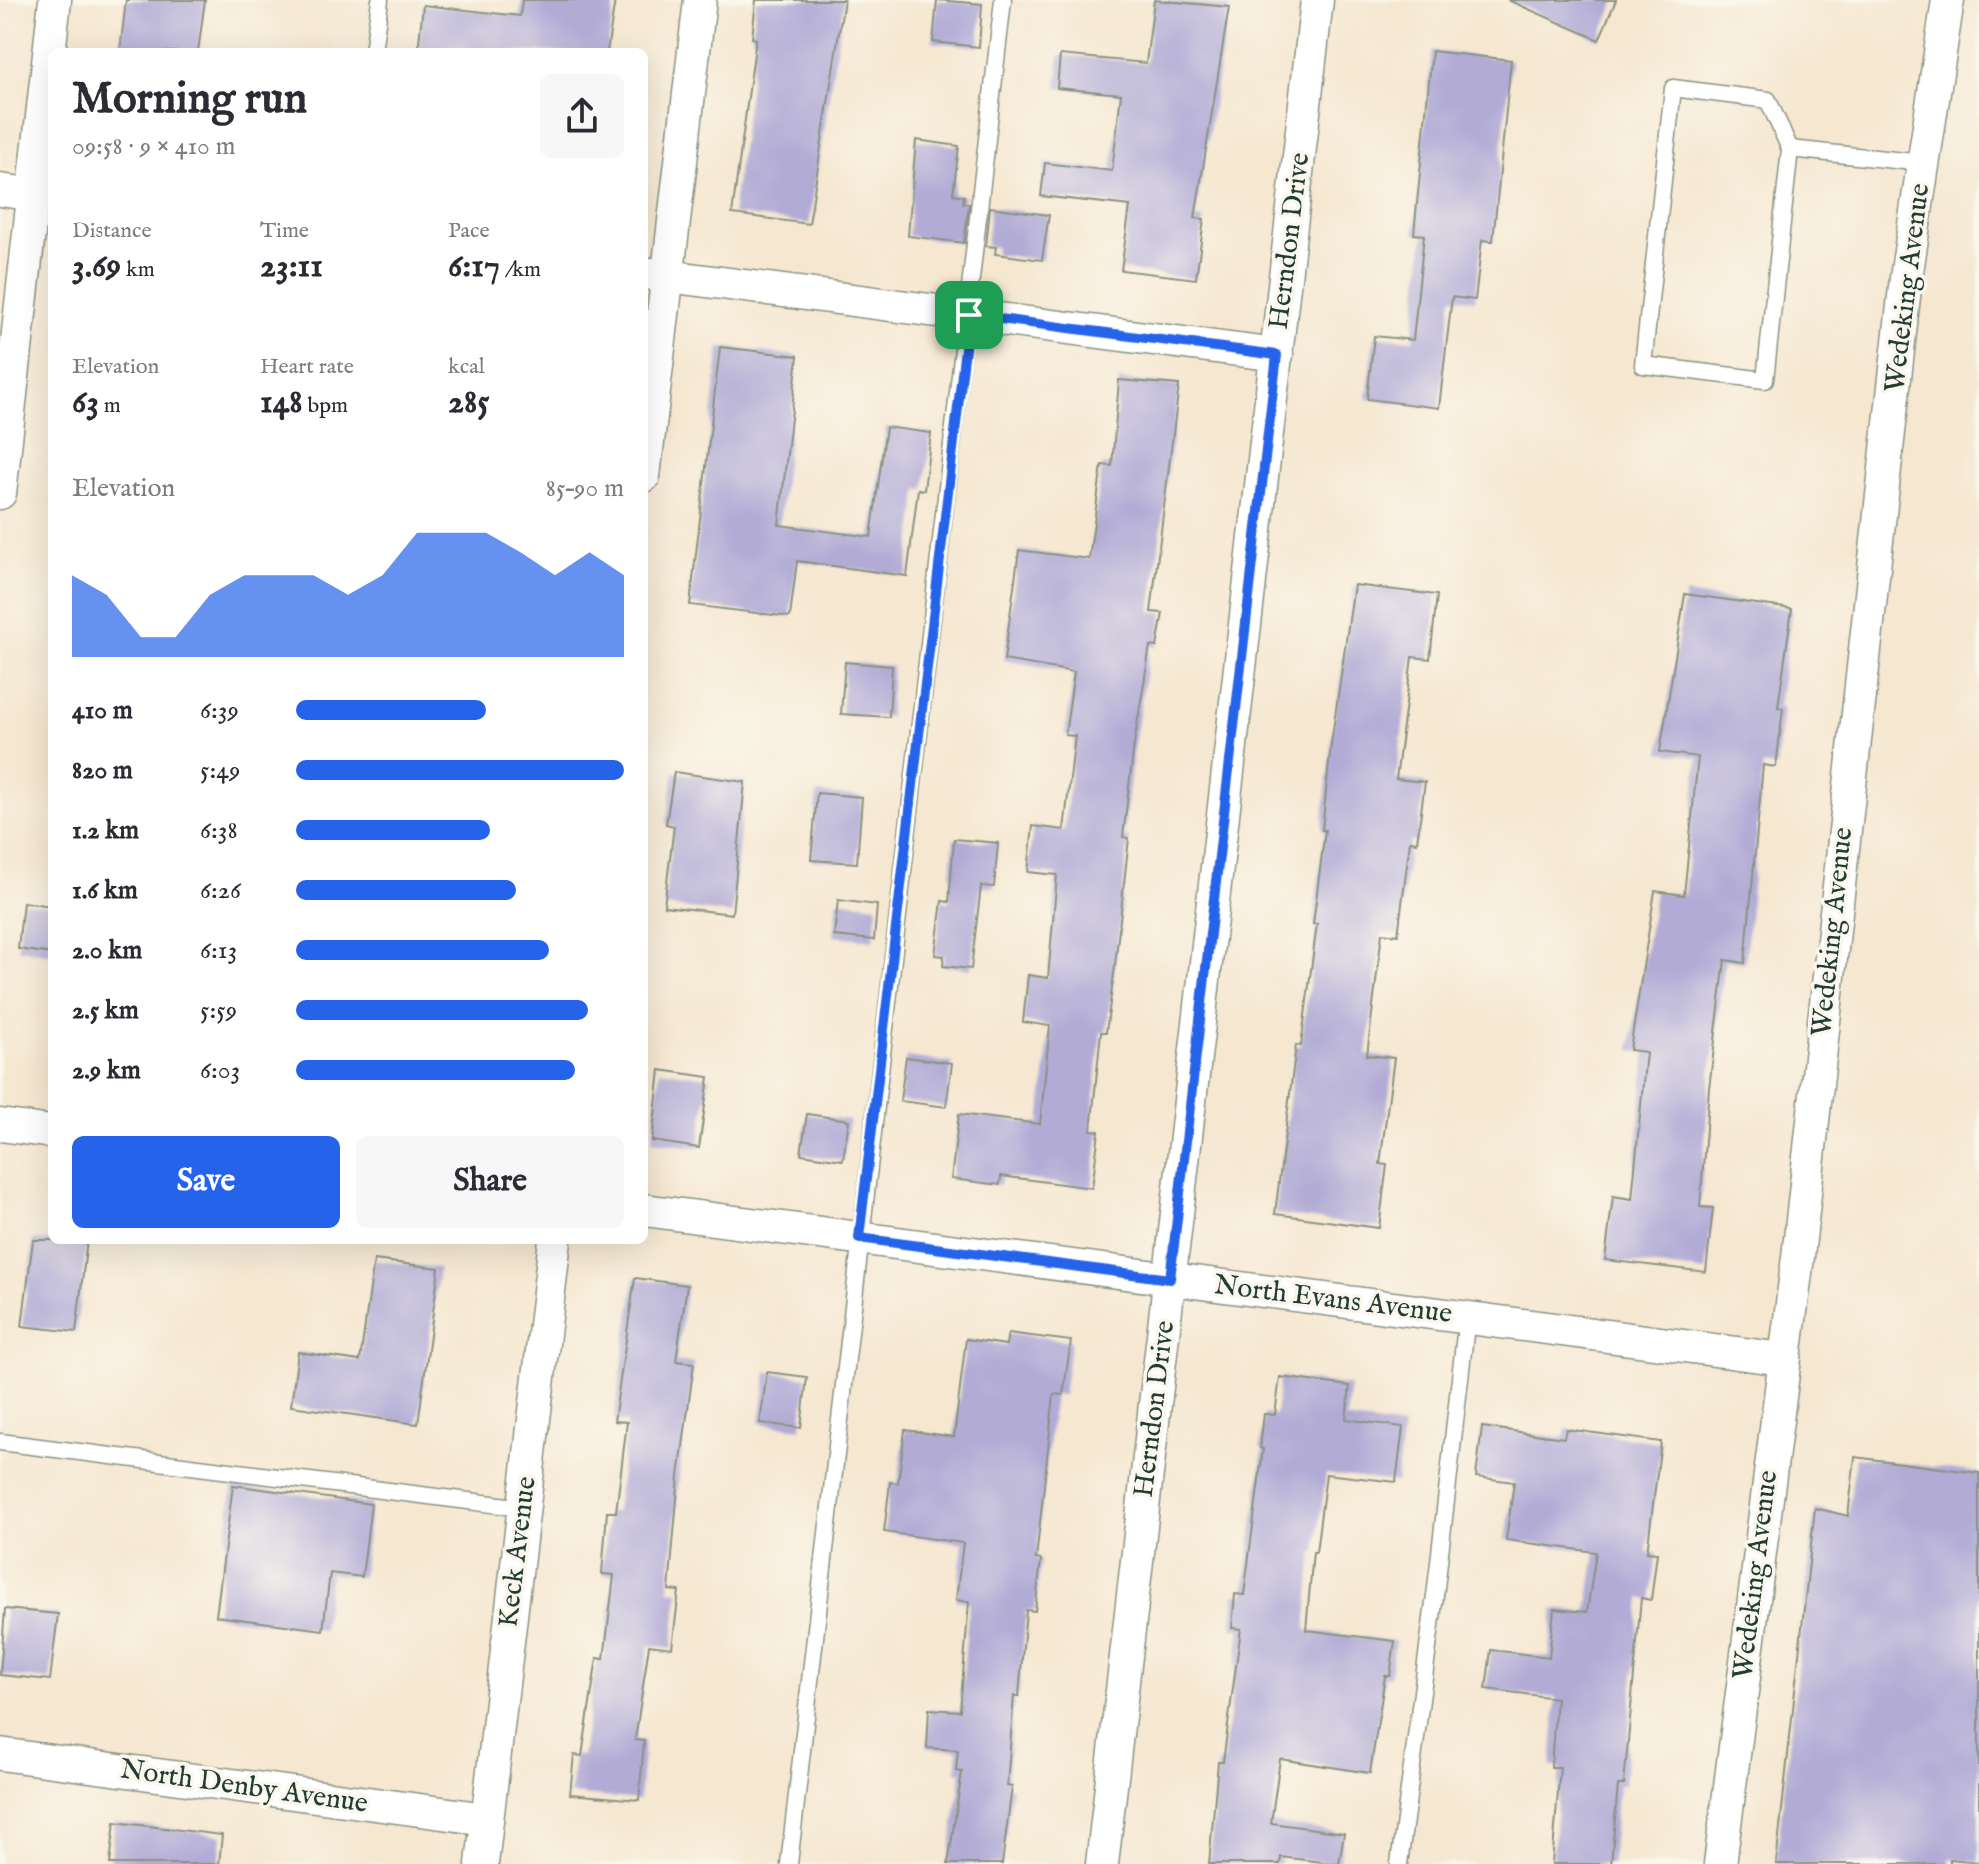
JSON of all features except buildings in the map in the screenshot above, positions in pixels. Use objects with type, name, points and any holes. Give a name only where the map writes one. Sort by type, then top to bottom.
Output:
[{"type":"street","points":[[52,48],[55,0]]},
{"type":"street","points":[[648,409],[656,275],[700,0]]},
{"type":"street","name":"Herndon Drive","points":[[1102,1864],[1317,0]]},
{"type":"street","name":"Wedeking Avenue","points":[[1720,1864],[1783,1359],[1897,380],[1906,278],[1948,0]]},
{"type":"street","points":[[0,493],[44,196],[48,125]]},
{"type":"street","points":[[0,190],[44,196]]},
{"type":"street","points":[[656,275],[1277,355]]},
{"type":"street","points":[[0,1125],[48,1131]]},
{"type":"street","name":"North Evans Avenue","points":[[648,1211],[1783,1359]]},
{"type":"street","name":"Keck Avenue","points":[[482,1864],[555,1244]]},
{"type":"street","name":"North Denby Avenue","points":[[0,1754],[487,1819]]},
{"type":"lane","points":[[374,48],[380,0]]},
{"type":"lane","points":[[789,1864],[1003,0]]},
{"type":"lane","points":[[1673,88],[1768,100],[1790,149],[1765,380],[1643,365],[1673,88]]},
{"type":"lane","points":[[1790,149],[1923,163]]},
{"type":"lane","points":[[1399,1864],[1438,1573],[1467,1317]]},
{"type":"lane","points":[[0,1442],[524,1508]]},
{"type":"route","points":[[969,315],[1277,355],[1170,1279],[859,1238],[969,315]]}]
